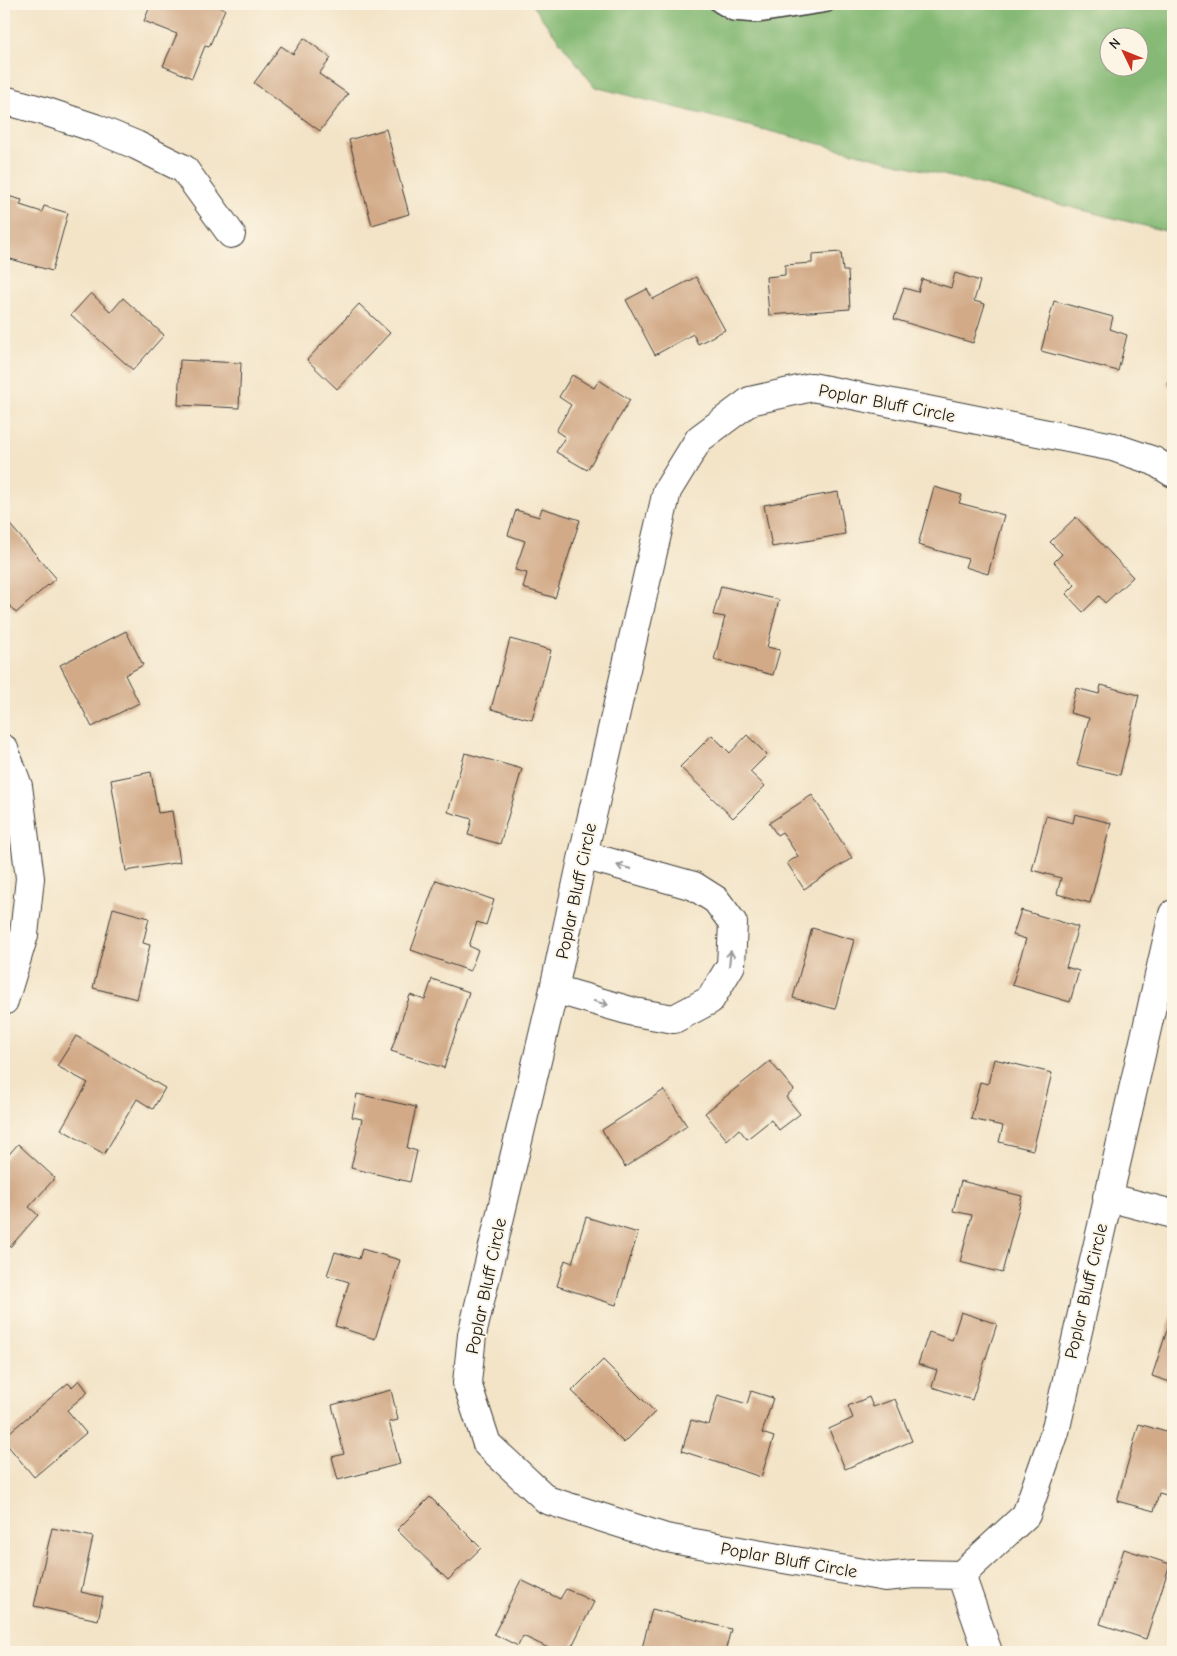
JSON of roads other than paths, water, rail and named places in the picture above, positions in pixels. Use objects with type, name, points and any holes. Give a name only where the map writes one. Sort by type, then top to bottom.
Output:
[{"type":"street","points":[[4,100],[96,128],[184,168],[231,234]]},
{"type":"street","name":"Poplar Bluff Circle","points":[[1173,473],[1154,461],[1113,447],[812,387],[750,401],[700,439],[667,491],[554,989],[472,1335],[467,1383],[487,1444],[547,1500],[666,1538],[885,1577],[914,1574],[961,1575],[1026,1515],[1055,1432],[1173,914]]},
{"type":"street","points":[[4,749],[18,786],[30,878],[24,935],[4,1001]]},
{"type":"street","points":[[554,989],[634,1012],[674,1019],[710,1000],[731,964],[733,923],[716,900],[694,886],[583,856]]},
{"type":"street","points":[[1107,1197],[1173,1214]]},
{"type":"street","points":[[961,1575],[988,1652]]},
{"type":"lane","points":[[718,4],[733,13],[757,16],[827,4]]}]
